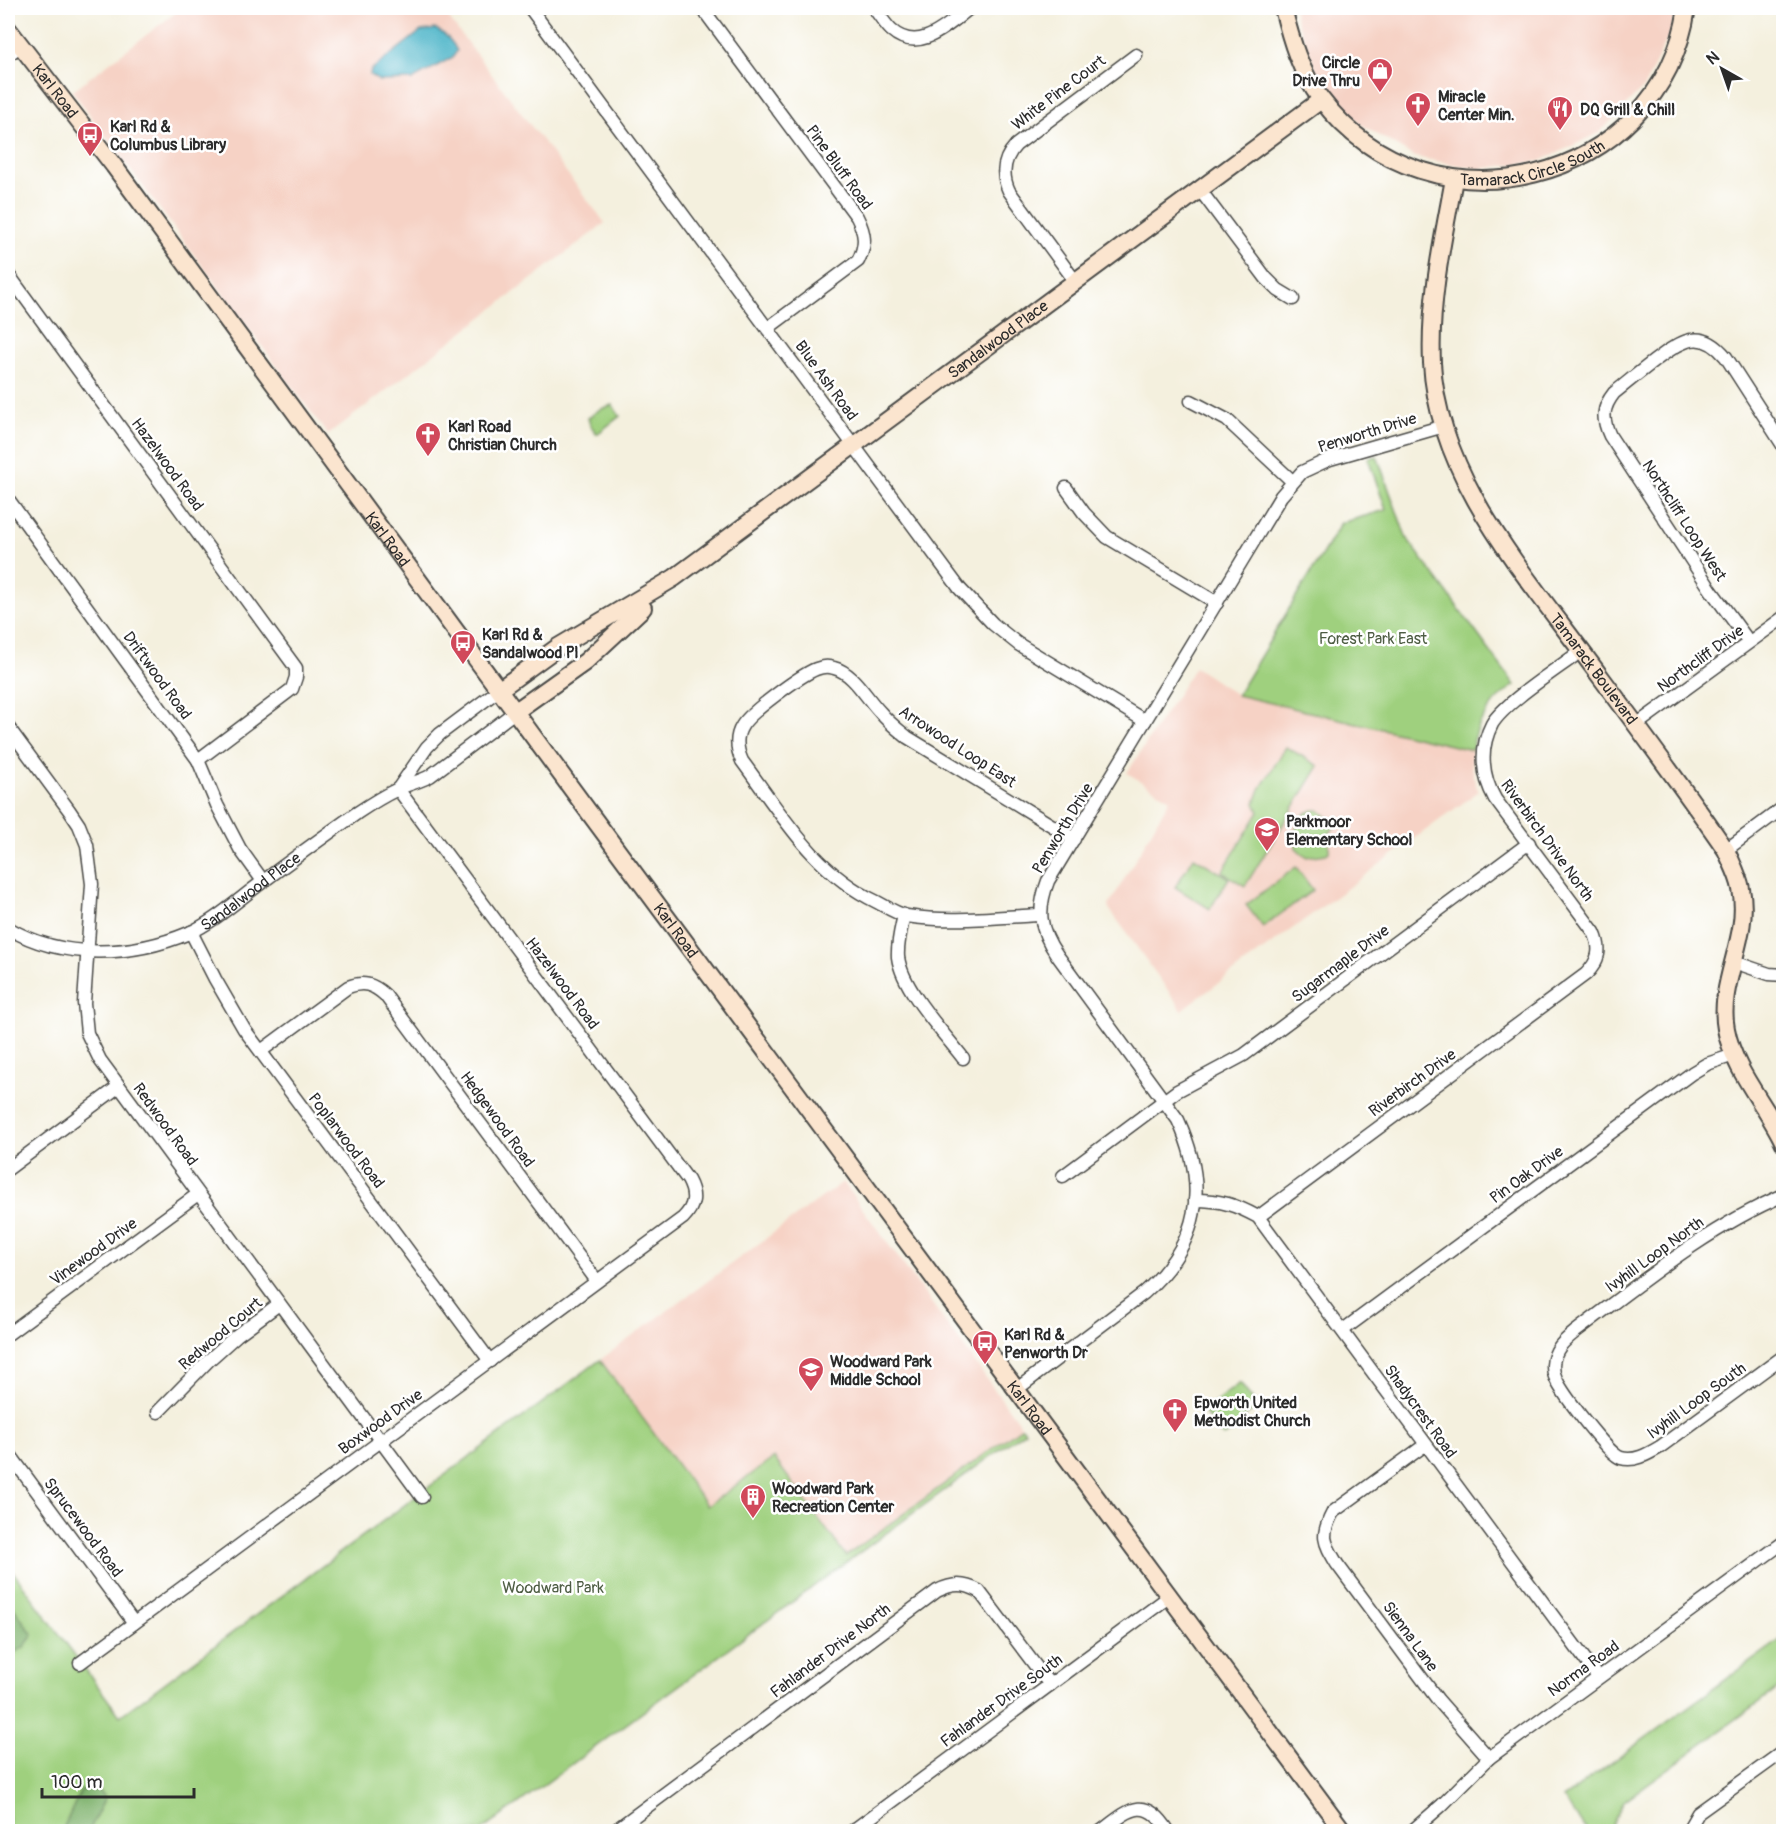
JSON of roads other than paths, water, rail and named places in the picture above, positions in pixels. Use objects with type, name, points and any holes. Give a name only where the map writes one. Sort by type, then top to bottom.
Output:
[{"type":"street","name":"Blue Ash Road","points":[[530,8],[960,589],[993,624],[1018,644],[1145,721]]},
{"type":"street","name":"Pine Bluff Road","points":[[702,8],[857,217],[865,233],[863,251],[858,261],[768,328]]},
{"type":"street","points":[[874,8],[890,29],[901,37],[914,41],[934,34],[970,8]]},
{"type":"street","name":"Tamarack Circle South","points":[[1283,8],[1290,40],[1304,71],[1321,99],[1348,129],[1377,150],[1416,169],[1454,179],[1489,181],[1526,177],[1561,166],[1594,150],[1609,139],[1641,109],[1672,61],[1687,8]]},
{"type":"street","name":"Karl Road","points":[[8,29],[14,51],[114,166],[1344,1832]]},
{"type":"street","name":"White Pine Court","points":[[1075,281],[1009,191],[1004,176],[1005,159],[1016,145],[1136,55]]},
{"type":"street","name":"Sandalwood Place","points":[[398,789],[427,747],[440,734],[500,688],[558,647],[674,578],[1321,99]]},
{"type":"street","name":"Tamarack Boulevard","points":[[1454,179],[1437,279],[1432,332],[1432,364],[1444,426],[1453,451],[1489,524],[1726,850],[1741,889],[1741,928],[1724,1009],[1726,1030],[1746,1081],[1776,1126],[1784,1143]]},
{"type":"street","points":[[1200,190],[1266,278],[1278,291],[1293,299]]},
{"type":"street","name":"Hazelwood Road","points":[[8,274],[296,668],[292,689],[283,698],[198,760]]},
{"type":"street","name":"Northcliff Loop West","points":[[1749,642],[1711,590],[1610,436],[1604,424],[1604,411],[1614,393],[1678,345],[1691,339],[1705,340],[1718,346],[1784,447]]},
{"type":"street","points":[[1191,401],[1227,420],[1292,482]]},
{"type":"street","name":"Penworth Drive","points":[[1040,915],[1043,894],[1048,881],[1281,496],[1292,482],[1302,472],[1330,459],[1444,426]]},
{"type":"street","points":[[1066,488],[1084,513],[1107,537],[1216,603]]},
{"type":"street","name":"Driftwood Road","points":[[8,499],[198,760],[217,805],[240,849],[263,881]]},
{"type":"street","name":"Sandalwood Place","points":[[8,928],[45,945],[87,952],[133,949],[160,943],[191,932],[359,812],[398,789],[430,776],[585,662],[674,578]]},
{"type":"street","name":"Northcliff Drive","points":[[1636,725],[1784,617]]},
{"type":"street","name":"Riverbirch Drive North","points":[[1581,651],[1508,706],[1493,724],[1485,746],[1483,770],[1487,785],[1594,932],[1599,942],[1599,954],[1594,966],[1586,974]]},
{"type":"street","name":"Arrowood Loop East","points":[[904,915],[857,893],[811,854],[742,761],[738,751],[742,726],[751,716],[805,674],[818,668],[836,668],[852,680],[891,724],[907,737],[1074,839]]},
{"type":"street","name":"Redwood Road","points":[[8,727],[69,810],[79,825],[87,845],[92,884],[84,1003],[87,1033],[100,1060],[423,1497]]},
{"type":"street","name":"Hazelwood Road","points":[[398,789],[688,1180],[693,1189],[694,1200]]},
{"type":"street","points":[[1726,850],[1784,807]]},
{"type":"street","name":"Sugarmaple Drive","points":[[1063,1176],[1165,1100],[1203,1075],[1244,1054],[1529,843]]},
{"type":"street","points":[[963,1058],[905,979],[900,967],[898,949],[904,915],[957,919],[1040,915],[1046,936],[1057,955],[1178,1120],[1189,1144],[1195,1170],[1196,1200],[1188,1232],[1181,1248],[1159,1280],[1017,1389]]},
{"type":"street","name":"Poplarwood Road","points":[[191,932],[244,1029],[490,1361]]},
{"type":"street","points":[[1734,962],[1768,974],[1784,975]]},
{"type":"street","name":"Riverbirch Drive","points":[[1258,1217],[1586,974]]},
{"type":"street","name":"Hedgewood Road","points":[[261,1051],[348,987],[357,984],[377,987],[385,994],[597,1281]]},
{"type":"street","name":"Pin Oak Drive","points":[[1343,1330],[1692,1073],[1707,1064],[1734,1055]]},
{"type":"street","points":[[8,1169],[118,1087]]},
{"type":"street","name":"Vinewood Drive","points":[[8,1335],[198,1194]]},
{"type":"street","name":"Ivyhill Loop North","points":[[1623,1458],[1616,1456],[1605,1446],[1559,1384],[1553,1367],[1555,1353],[1562,1342],[1707,1235],[1751,1209],[1784,1195]]},
{"type":"street","name":"Boxwood Drive","points":[[80,1663],[683,1218],[690,1210],[694,1200]]},
{"type":"street","name":"Shadycrest Road","points":[[1196,1200],[1236,1205],[1258,1217],[1598,1677]]},
{"type":"street","name":"Redwood Court","points":[[158,1412],[237,1335],[279,1304]]},
{"type":"street","name":"Ivyhill Loop South","points":[[1623,1458],[1630,1459],[1646,1455],[1660,1447],[1784,1356]]},
{"type":"street","name":"Sienna Lane","points":[[1425,1444],[1333,1512],[1326,1525],[1324,1536],[1326,1546],[1438,1700],[1488,1758]]},
{"type":"street","name":"Sprucewood Road","points":[[8,1452],[134,1623]]},
{"type":"street","name":"Norma Road","points":[[1410,1832],[1442,1805],[1488,1758],[1784,1542]]},
{"type":"street","name":"Fahlander Drive North","points":[[613,1832],[945,1587],[954,1584],[963,1585],[979,1591],[1050,1685]]},
{"type":"street","name":"Fahlander Drive South","points":[[851,1832],[1170,1596]]},
{"type":"street","points":[[1687,1832],[1698,1813],[1784,1752]]},
{"type":"street","points":[[1100,1832],[1134,1809],[1155,1812],[1169,1832]]},
{"type":"water","points":[[436,29],[446,35],[453,44],[457,51],[453,57],[412,80],[379,81],[370,75],[371,70],[421,31]]},
{"type":"place","name":"Circle Drive Thru","points":[[1380,94]]},
{"type":"place","name":"Miracle Center Min.","points":[[1418,128]]},
{"type":"place","name":"DQ Grill & Chill","points":[[1560,132]]},
{"type":"place","name":"Karl Rd & Columbus Library","points":[[90,158]]},
{"type":"place","name":"Karl Road Christian Church","points":[[428,458]]},
{"type":"place","name":"Karl Rd & Sandalwood Pl","points":[[463,666]]},
{"type":"place","name":"Parkmoor Elementary School","points":[[1267,853]]},
{"type":"place","name":"Karl Rd & Penworth Dr","points":[[985,1366]]},
{"type":"place","name":"Woodward Park Middle School","points":[[811,1393]]},
{"type":"place","name":"Epworth United Methodist Church","points":[[1175,1434]]},
{"type":"place","name":"Woodward Park Recreation Center","points":[[753,1520]]},
{"type":"park label","name":"Forest Park East","points":[[1373,638]]},
{"type":"park label","name":"Woodward Park","points":[[553,1587]]}]
